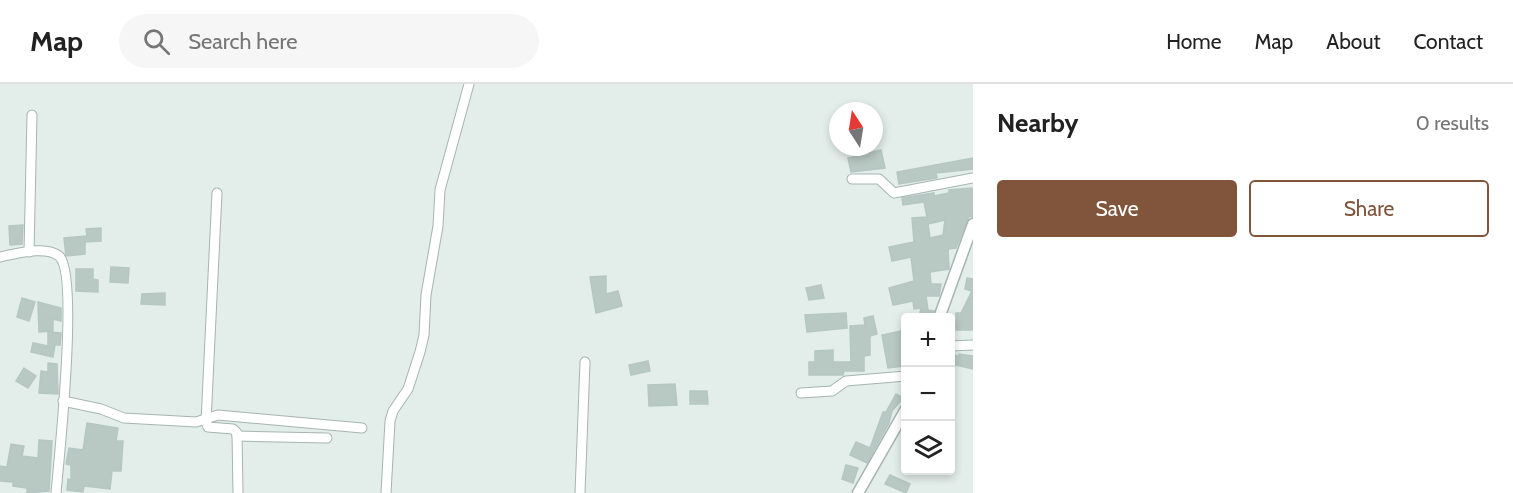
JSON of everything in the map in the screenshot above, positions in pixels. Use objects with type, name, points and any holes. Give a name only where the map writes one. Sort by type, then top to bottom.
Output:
[{"type":"street","points":[[386,493],[390,421],[393,411],[408,389],[420,352],[424,335],[426,295],[438,226],[440,190],[470,84]]},
{"type":"street","points":[[29,252],[32,116]]},
{"type":"street","points":[[852,179],[879,179],[894,193],[973,178]]},
{"type":"street","points":[[217,193],[206,418],[208,427],[232,429],[237,436],[238,493]]},
{"type":"street","points":[[941,313],[973,224]]},
{"type":"street","points":[[0,256],[29,252],[53,253],[65,266],[69,296],[56,493]]},
{"type":"street","points":[[955,346],[973,345]]},
{"type":"street","points":[[580,493],[585,362]]},
{"type":"street","points":[[801,393],[832,391],[846,381],[901,376]]},
{"type":"street","points":[[63,401],[101,409],[124,418],[196,422],[218,415],[362,428]]},
{"type":"street","points":[[858,493],[901,418]]},
{"type":"street","points":[[237,436],[327,438]]},
{"type":"building","points":[[882,156],[885,168],[851,172],[848,158]]},
{"type":"building","points":[[973,158],[973,169],[936,173],[937,178],[899,184],[897,172]]},
{"type":"building","points":[[973,188],[973,217],[969,216],[956,248],[948,249],[949,269],[930,272],[931,284],[941,284],[939,296],[926,296],[928,310],[934,311],[933,313],[920,313],[921,308],[914,309],[913,301],[893,305],[889,288],[914,281],[911,257],[892,261],[889,247],[914,242],[912,218],[927,217],[924,202],[903,205],[902,198],[949,193],[949,190]],"holes":[[[945,220],[943,235],[930,238],[928,224]]]},
{"type":"building","points":[[23,225],[22,244],[10,245],[9,226]]},
{"type":"building","points":[[101,228],[101,241],[85,242],[85,254],[66,256],[64,238],[87,236],[86,229]]},
{"type":"building","points":[[111,267],[129,268],[128,283],[110,282]]},
{"type":"building","points":[[76,269],[93,269],[93,279],[98,280],[98,292],[76,291]]},
{"type":"building","points":[[606,276],[606,294],[618,291],[622,306],[596,313],[590,277]]},
{"type":"building","points":[[967,278],[973,279],[973,330],[956,330],[956,313],[961,313],[972,291],[965,289]]},
{"type":"building","points":[[821,285],[824,298],[809,300],[806,288]]},
{"type":"building","points":[[165,293],[165,305],[141,304],[142,294]]},
{"type":"building","points":[[22,298],[35,302],[29,321],[17,317]]},
{"type":"building","points":[[38,302],[61,308],[61,321],[53,319],[53,331],[39,332]]},
{"type":"building","points":[[846,313],[847,328],[807,332],[805,315]]},
{"type":"building","points":[[873,316],[877,334],[870,336],[870,355],[864,356],[864,371],[844,371],[843,375],[809,375],[809,362],[815,362],[815,351],[833,350],[833,362],[851,362],[850,326],[865,325],[864,318]]},
{"type":"building","points":[[901,331],[901,366],[888,368],[882,335]]},
{"type":"building","points":[[48,332],[61,333],[60,345],[55,345],[53,357],[31,352],[33,343],[48,346]]},
{"type":"building","points":[[955,355],[973,356],[973,369],[955,365]]},
{"type":"building","points":[[648,361],[650,371],[631,375],[629,365]]},
{"type":"building","points":[[48,363],[57,364],[58,394],[39,393],[41,371],[48,372]]},
{"type":"building","points":[[24,368],[36,376],[28,388],[16,381]]},
{"type":"building","points":[[675,384],[677,405],[649,406],[648,385]]},
{"type":"building","points":[[690,391],[707,391],[708,404],[690,404]]},
{"type":"building","points":[[896,394],[901,397],[867,463],[850,455],[856,442],[870,448],[883,412],[886,412]]},
{"type":"building","points":[[87,423],[118,428],[116,441],[123,441],[121,471],[112,471],[110,489],[84,486],[83,492],[67,490],[68,479],[71,480],[71,465],[66,464],[69,448],[83,450]]},
{"type":"building","points":[[39,440],[52,441],[49,491],[27,493],[27,488],[13,486],[13,482],[0,481],[0,466],[7,467],[11,444],[24,446],[22,456],[38,458]]},
{"type":"building","points":[[846,465],[858,468],[853,483],[842,479]]},
{"type":"building","points":[[890,475],[910,484],[906,493],[885,484]]}]
